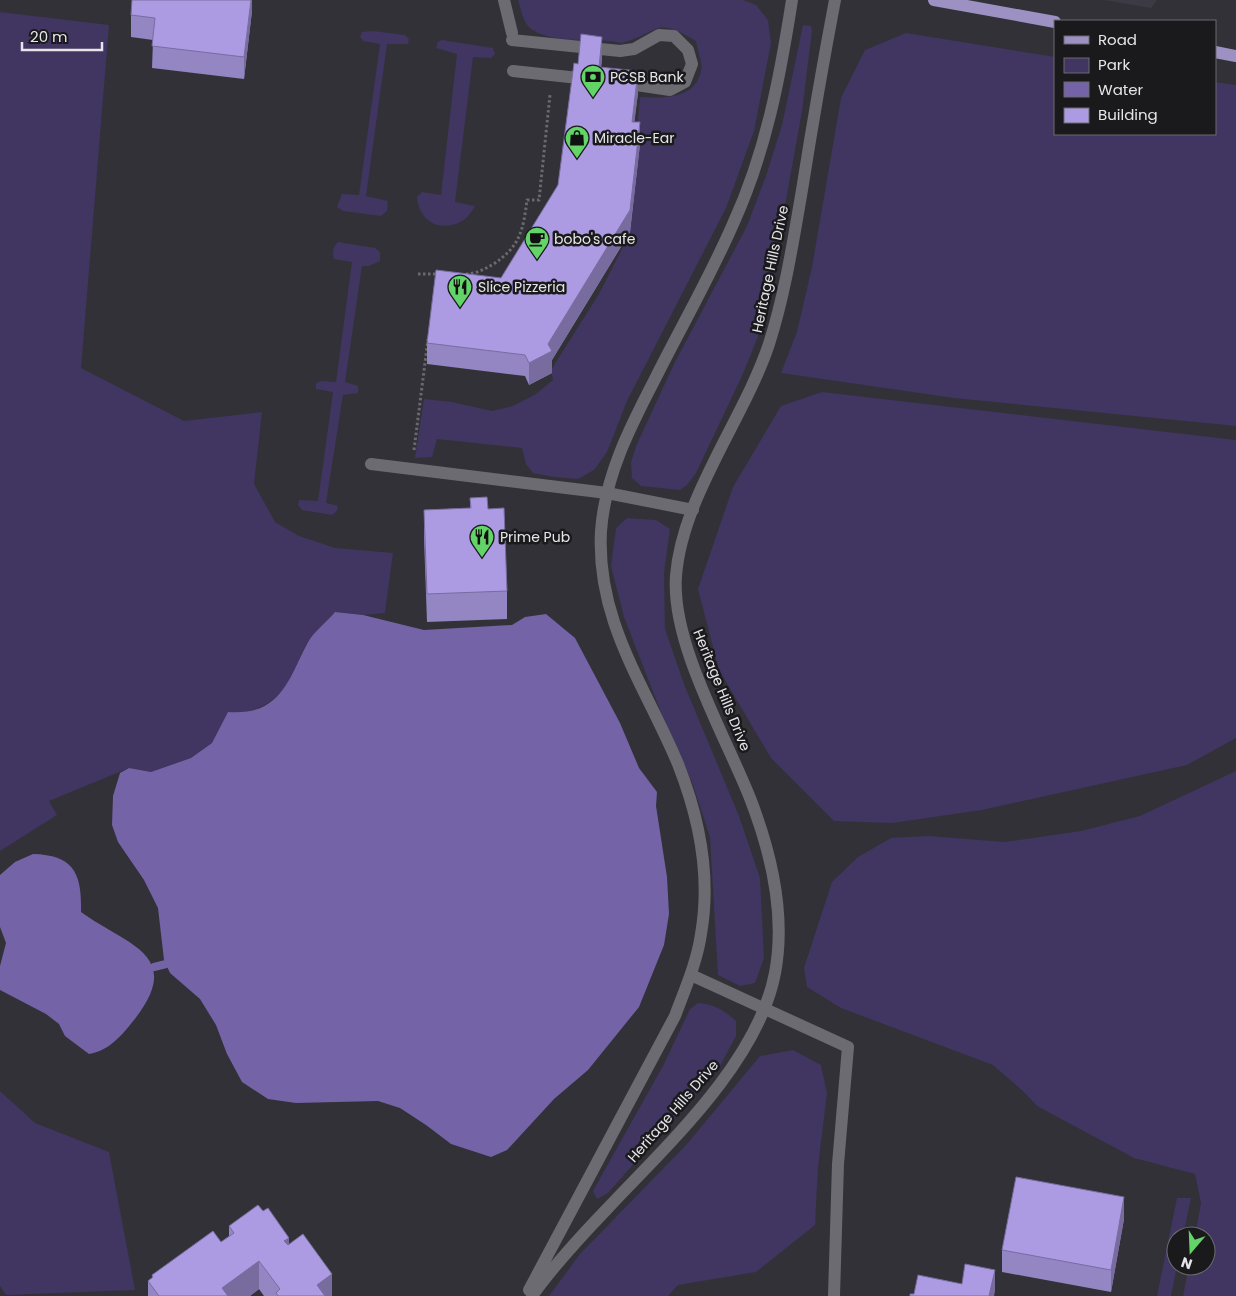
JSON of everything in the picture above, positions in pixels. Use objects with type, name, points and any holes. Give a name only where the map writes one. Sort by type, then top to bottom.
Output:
[{"type":"main road","points":[[934,0],[1054,22]]},
{"type":"main road","points":[[1216,52],[1236,56]]},
{"type":"street","points":[[504,0],[512,37],[620,51],[634,49],[659,35],[674,36],[688,50],[692,64],[685,82],[670,90],[610,81],[513,71]]},
{"type":"street","name":"Heritage Hills Drive","points":[[526,1296],[545,1256],[674,1016],[691,975],[702,934],[704,893],[702,853],[693,808],[677,764],[620,643],[608,606],[601,565],[601,530],[606,493],[617,458],[632,423],[733,226],[755,172],[782,64],[792,0]]},
{"type":"street","name":"Heritage Hills Drive","points":[[532,1296],[576,1241],[700,1108],[725,1077],[748,1041],[764,1009],[775,974],[779,939],[776,894],[766,849],[752,803],[683,638],[677,607],[676,576],[692,510],[768,347],[791,252],[835,0]]},
{"type":"street","points":[[371,464],[606,493],[692,510]]},
{"type":"street","points":[[691,975],[848,1047],[838,1164],[834,1296]]},
{"type":"path","points":[[462,274],[486,268],[508,255],[519,240],[527,200],[539,200],[551,92]]},
{"type":"path","points":[[418,274],[445,274]]},
{"type":"path","points":[[435,284],[436,274]]},
{"type":"path","points":[[413,457],[429,332]]},
{"type":"shaded area","points":[[1104,0],[1157,0],[1151,8]]},
{"type":"green space","points":[[518,0],[743,0],[756,5],[768,20],[771,43],[754,131],[726,208],[627,401],[607,452],[594,470],[578,479],[533,473],[526,464],[522,448],[437,439],[432,457],[415,458],[424,399],[452,402],[492,411],[513,406],[536,394],[553,380],[551,370],[599,294],[628,237],[640,97],[667,97],[685,92],[698,80],[701,64],[696,41],[683,33],[665,27],[621,43],[557,38],[538,33],[530,28],[526,22]]},
{"type":"green space","points":[[0,12],[109,25],[81,368],[184,421],[262,412],[254,484],[275,522],[299,536],[335,548],[393,553],[385,613],[363,615],[335,612],[309,640],[292,679],[278,696],[250,711],[228,713],[212,743],[191,758],[151,772],[129,768],[49,801],[57,815],[0,851]]},
{"type":"green space","points":[[803,25],[811,26],[812,31],[802,111],[769,295],[757,339],[742,376],[696,473],[687,485],[680,490],[641,486],[632,478],[631,462],[637,444],[674,364],[747,226],[766,176],[782,125]]},
{"type":"green space","points":[[373,31],[405,35],[409,39],[408,44],[387,44],[366,196],[388,201],[387,211],[381,216],[343,211],[337,207],[342,194],[359,195],[380,44],[363,41],[360,37],[362,32]]},
{"type":"green space","points":[[906,33],[1054,57],[1054,135],[1216,135],[1216,82],[1236,85],[1236,426],[954,398],[781,373],[797,332],[812,267],[841,98],[865,50]]},
{"type":"green space","points":[[442,40],[493,48],[495,54],[491,58],[473,57],[455,202],[475,206],[464,220],[446,226],[432,223],[427,219],[422,213],[417,197],[422,192],[441,195],[457,54],[436,48],[438,42]]},
{"type":"green space","points":[[338,242],[375,248],[380,252],[380,261],[369,266],[362,266],[345,382],[358,386],[358,393],[343,395],[326,503],[338,506],[337,511],[332,515],[302,510],[298,505],[299,500],[318,501],[333,392],[316,389],[316,383],[321,381],[336,382],[352,262],[334,259],[333,250]]},
{"type":"green space","points":[[822,392],[1236,440],[1236,738],[1187,765],[982,810],[892,823],[834,821],[771,758],[719,670],[698,589],[733,487],[781,406]]},
{"type":"green space","points":[[627,518],[656,520],[670,529],[664,573],[665,629],[684,684],[739,816],[760,878],[764,958],[755,983],[740,986],[718,975],[710,837],[692,782],[662,715],[624,617],[611,566],[616,528]]},
{"type":"green space","points":[[1236,771],[1236,1296],[1183,1296],[1187,1276],[1216,1276],[1216,1226],[1197,1226],[1201,1203],[1195,1174],[1134,1158],[1037,1106],[993,1065],[841,1008],[807,987],[804,968],[832,882],[858,857],[891,838],[929,836],[1005,842],[1081,831],[1140,816]]},
{"type":"green space","points":[[698,1003],[714,1006],[732,1017],[736,1021],[736,1036],[720,1066],[608,1193],[597,1199],[593,1191],[664,1064],[690,1009]]},
{"type":"green space","points":[[793,1050],[821,1065],[827,1093],[818,1167],[815,1225],[756,1272],[678,1285],[668,1296],[549,1296],[580,1254],[687,1144],[760,1056]]},
{"type":"green space","points":[[0,1091],[35,1123],[109,1152],[135,1290],[6,1295],[0,1286]]},
{"type":"green space","points":[[1177,1198],[1191,1198],[1185,1226],[1171,1226]]},
{"type":"green space","points":[[1166,1252],[1166,1276],[1175,1276],[1171,1296],[1157,1296]]},
{"type":"water","points":[[335,612],[363,615],[424,630],[512,625],[525,617],[546,614],[575,638],[620,723],[639,768],[657,792],[656,806],[667,877],[669,914],[664,945],[639,1007],[588,1070],[554,1099],[507,1150],[491,1157],[451,1144],[400,1108],[378,1101],[296,1103],[268,1099],[242,1082],[227,1054],[216,1025],[200,999],[170,973],[164,960],[158,908],[144,880],[118,842],[112,825],[113,796],[120,773],[129,768],[151,772],[191,758],[212,743],[228,712],[246,712],[271,702],[287,683],[316,631]]},
{"type":"water","points":[[33,854],[47,855],[67,863],[73,870],[80,887],[81,912],[131,943],[144,954],[152,966],[154,980],[148,998],[120,1037],[103,1050],[89,1054],[65,1036],[59,1024],[46,1014],[0,990],[0,966],[6,943],[0,927],[0,875],[15,862]]},
{"type":"building","points":[[132,0],[251,0],[244,57],[152,46],[155,18],[131,15]]},
{"type":"building","points":[[581,34],[602,37],[599,67],[638,71],[632,122],[640,122],[630,210],[548,344],[552,351],[529,363],[525,355],[427,343],[436,270],[501,278],[558,185],[574,63],[578,64]]},
{"type":"building","points":[[487,497],[488,509],[504,508],[507,591],[427,594],[424,510],[471,508],[470,498]]},
{"type":"building","points":[[1016,1177],[1124,1197],[1111,1270],[1002,1250]]},
{"type":"building","points":[[258,1205],[263,1211],[268,1208],[289,1238],[284,1241],[288,1245],[303,1234],[332,1274],[317,1285],[325,1296],[278,1296],[276,1293],[280,1289],[259,1261],[222,1288],[228,1296],[159,1296],[148,1281],[153,1277],[152,1275],[213,1231],[221,1242],[234,1233],[229,1226]]},
{"type":"building","points":[[965,1264],[995,1270],[989,1296],[910,1296],[910,1294],[914,1294],[918,1275],[962,1284]]},
{"type":"waterway","points":[[154,967],[166,964]]},
{"type":"place","name":"PCSB Bank","points":[[593,98]]},
{"type":"place","name":"Miracle-Ear","points":[[577,159]]},
{"type":"place","name":"bobo's cafe","points":[[537,260]]},
{"type":"place","name":"Slice Pizzeria","points":[[460,308]]},
{"type":"place","name":"Prime Pub","points":[[482,558]]}]
